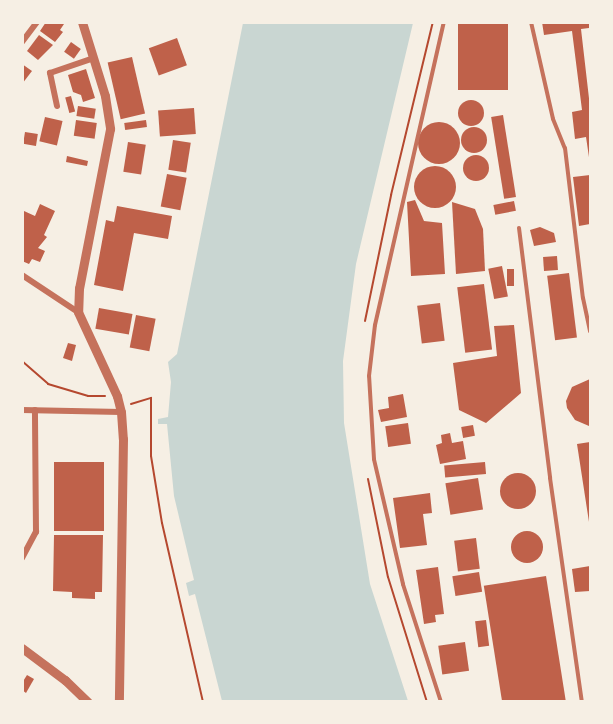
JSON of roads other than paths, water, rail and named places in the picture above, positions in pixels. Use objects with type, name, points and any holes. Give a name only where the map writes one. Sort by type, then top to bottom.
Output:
[{"type":"street","points":[[22,42],[37,22]]},
{"type":"street","points":[[82,22],[105,96],[110,129],[79,288],[78,312],[117,396],[120,409],[123,439],[119,702]]},
{"type":"street","points":[[57,106],[50,73],[94,58]]},
{"type":"street","points":[[22,275],[78,312]]},
{"type":"street","points":[[22,410],[120,409]]},
{"type":"street","points":[[22,558],[36,532],[34,410]]},
{"type":"street","points":[[22,648],[65,680],[88,702]]},
{"type":"lane","points":[[441,702],[403,584],[374,459],[369,376],[375,325],[444,22]]},
{"type":"lane","points":[[531,22],[553,120],[565,148],[583,298],[591,331]]},
{"type":"lane","points":[[519,228],[550,478],[582,702]]}]
